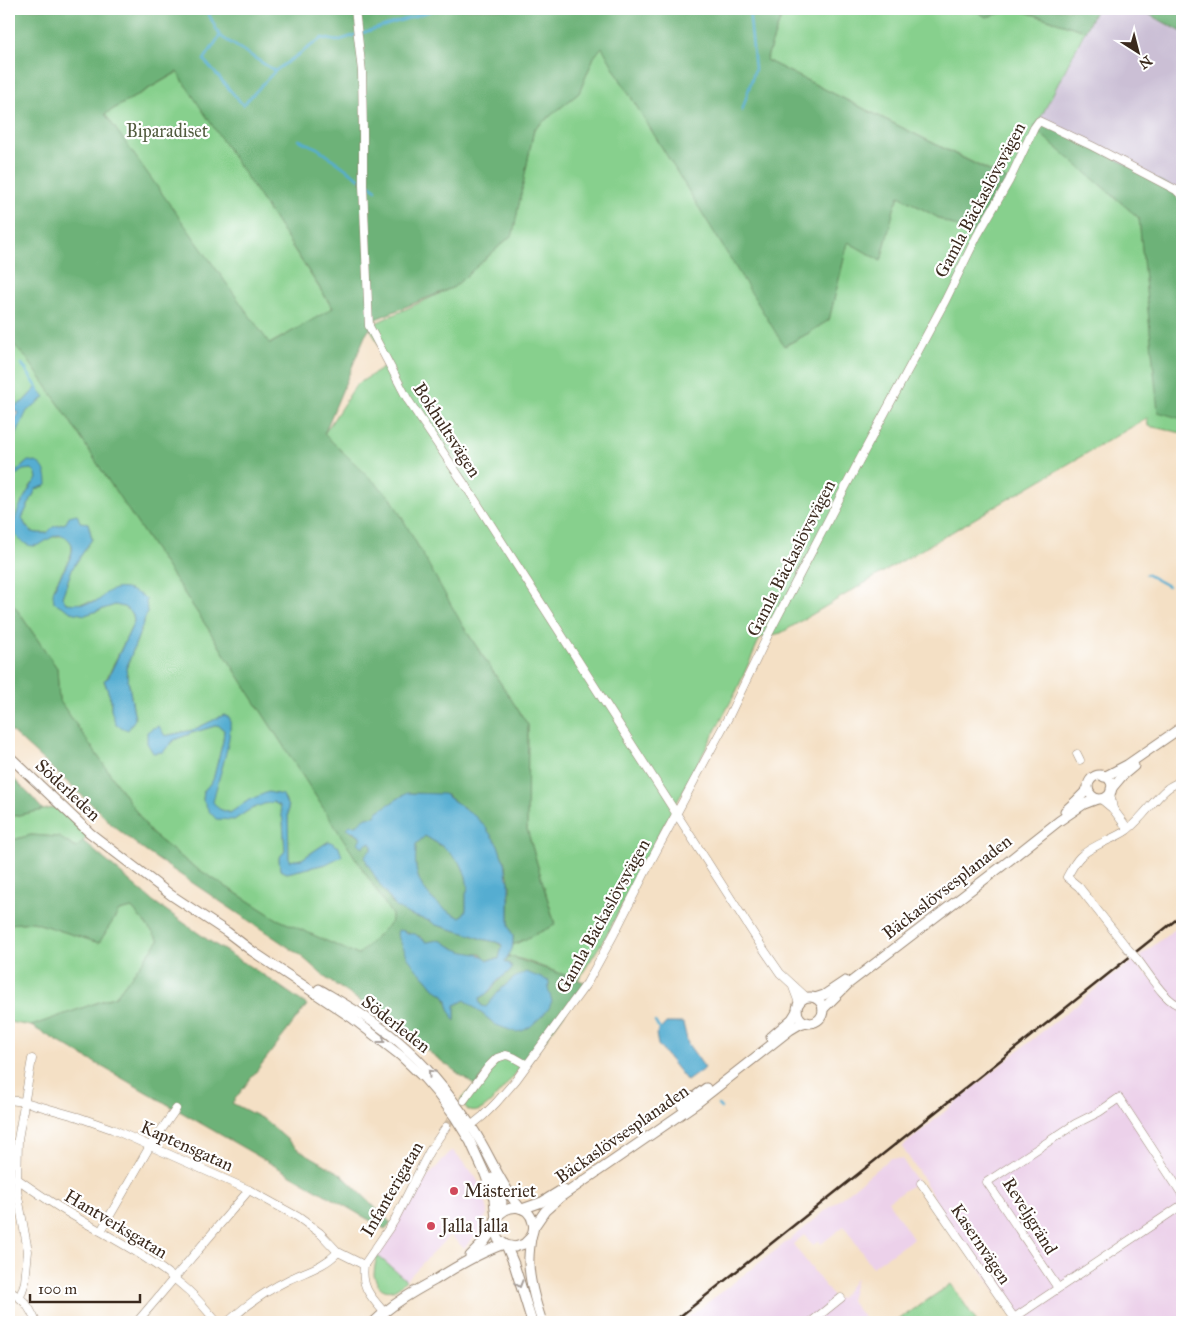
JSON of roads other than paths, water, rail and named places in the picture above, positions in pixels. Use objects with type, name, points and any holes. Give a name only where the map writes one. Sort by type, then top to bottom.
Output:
[{"type":"street","name":"Bokhultsvägen","points":[[355,9],[362,72],[362,185],[369,326],[408,400],[486,516],[770,960],[804,1002]]},
{"type":"street","name":"Gamla Bäckaslövsvägen","points":[[468,1129],[496,1103],[516,1080],[587,983],[729,716],[768,635],[1039,121],[1092,146],[1176,190],[1182,196]]},
{"type":"street","name":"Bäckaslövsesplanaden","points":[[521,1208],[542,1202],[563,1189],[669,1116],[768,1040],[792,1019],[804,1002],[828,992],[868,963],[1066,810],[1088,788],[1090,781],[1094,777],[1104,776],[1127,765],[1182,726]]},
{"type":"street","name":"Bäckaslövsesplanaden","points":[[534,1227],[545,1211],[562,1196],[697,1103],[790,1030],[800,1024],[814,1022],[819,1019],[823,1009],[848,984],[1059,821],[1084,804],[1106,797],[1129,770],[1182,734]]},
{"type":"street","name":"Söderleden","points":[[9,756],[90,833],[171,895],[352,1018],[389,1046],[412,1067],[481,1141],[511,1198],[532,1218],[534,1227]]},
{"type":"street","points":[[1104,776],[1109,780],[1113,808]]},
{"type":"street","points":[[1182,780],[1159,796],[1138,821],[1128,829],[1089,850],[1080,857],[1067,877],[1079,887],[1166,995],[1174,1003],[1182,1006]]},
{"type":"street","points":[[1088,788],[1092,796],[1113,808],[1128,829]]},
{"type":"street","points":[[807,1022],[800,1017],[804,1002],[821,1002],[823,1009]]},
{"type":"street","points":[[464,1100],[488,1067],[497,1058],[506,1055],[527,1065]]},
{"type":"street","points":[[20,1297],[25,1282],[28,1251],[18,1201],[16,1178],[18,1139],[32,1059]]},
{"type":"street","name":"Reveljgränd","points":[[1058,1288],[988,1182],[1059,1134],[1119,1098],[1182,1194]]},
{"type":"street","name":"Kaptensgatan","points":[[9,1100],[25,1102],[96,1123],[249,1190],[298,1217],[320,1233],[338,1252],[364,1265]]},
{"type":"street","points":[[101,1231],[150,1146],[176,1109]]},
{"type":"street","name":"Infanterigatan","points":[[364,1265],[394,1221],[430,1152],[446,1128]]},
{"type":"street","name":"Söderleden","points":[[468,1129],[470,1141],[490,1186],[497,1219],[498,1239],[505,1245],[514,1264],[532,1322]]},
{"type":"street","name":"Hantverksgatan","points":[[16,1178],[67,1212],[145,1257],[194,1296],[217,1322]]},
{"type":"street","name":"Kasernvägen","points":[[921,1183],[1015,1320]]},
{"type":"street","points":[[137,1322],[249,1190]]},
{"type":"street","points":[[1015,1320],[1058,1288],[1182,1205]]},
{"type":"street","points":[[460,1264],[480,1246],[497,1219],[508,1208],[521,1208]]},
{"type":"street","points":[[533,1291],[529,1259],[534,1227]]},
{"type":"street","points":[[374,1322],[401,1300],[460,1264],[505,1245],[515,1247],[524,1244],[531,1237]]},
{"type":"street","points":[[524,1244],[524,1268],[542,1322]]},
{"type":"street","points":[[228,1322],[252,1301],[287,1280],[321,1266],[338,1252]]},
{"type":"street","points":[[364,1265],[363,1279],[366,1290],[384,1312]]},
{"type":"street","points":[[9,1290],[20,1297],[29,1307],[36,1322]]},
{"type":"street","points":[[811,1322],[841,1298]]},
{"type":"water","points":[[37,387],[45,397],[27,411],[9,450],[9,431],[18,412],[9,411],[9,403],[17,405],[23,402]]},
{"type":"water","points":[[28,461],[41,465],[45,471],[47,485],[36,489],[22,518],[26,526],[34,532],[47,533],[53,527],[66,523],[69,516],[77,514],[80,522],[88,523],[92,539],[72,569],[62,597],[66,603],[82,604],[94,602],[100,600],[111,590],[116,589],[127,589],[146,599],[147,613],[126,669],[135,719],[128,730],[116,725],[111,710],[111,700],[104,680],[108,678],[134,622],[133,614],[124,607],[115,605],[85,615],[71,612],[54,602],[54,589],[71,556],[72,545],[65,536],[57,535],[40,544],[31,546],[20,540],[16,534],[14,530],[15,518],[25,496],[37,479],[36,473],[32,469],[23,470],[9,480],[9,475],[17,471]]},
{"type":"water","points":[[224,715],[230,718],[229,739],[213,802],[219,809],[230,813],[249,800],[268,792],[283,795],[288,807],[289,861],[302,859],[329,841],[339,847],[342,856],[326,864],[287,873],[280,870],[279,858],[285,851],[283,821],[280,806],[273,802],[249,810],[234,820],[216,819],[203,800],[204,791],[213,780],[223,741],[224,730],[218,725],[174,740],[163,752],[153,753],[147,743],[147,732],[153,728],[159,726],[165,736],[193,730]]},
{"type":"water","points":[[407,793],[444,794],[474,815],[498,845],[505,862],[509,881],[509,926],[513,936],[513,943],[512,949],[505,961],[509,963],[512,969],[499,979],[479,1001],[482,1006],[486,1007],[501,989],[514,978],[526,972],[549,981],[548,989],[552,1001],[549,1008],[530,1027],[515,1032],[496,1025],[465,1000],[455,1005],[455,1021],[444,995],[434,988],[408,958],[397,934],[398,930],[415,934],[426,942],[442,941],[456,949],[485,957],[488,960],[499,959],[502,946],[496,942],[436,925],[430,921],[410,915],[396,907],[367,863],[365,857],[372,849],[372,846],[368,843],[363,847],[358,843],[361,837],[347,828],[367,817],[375,816],[378,811]],"holes":[[[425,836],[445,848],[461,864],[466,876],[468,888],[466,910],[459,917],[444,909],[431,898],[421,884],[416,868],[416,844]]]},
{"type":"water","points":[[666,1023],[683,1023],[688,1044],[705,1068],[687,1081],[658,1045],[656,1034]]},
{"type":"waterway","points":[[206,9],[220,36],[275,71],[322,38],[337,41],[437,9]]},
{"type":"waterway","points":[[742,111],[755,69],[749,9]]},
{"type":"waterway","points":[[219,37],[204,60],[243,105],[275,71]]},
{"type":"waterway","points":[[299,140],[317,148],[360,179]]},
{"type":"waterway","points":[[365,182],[376,190]]},
{"type":"waterway","points":[[22,364],[37,387]]},
{"type":"waterway","points":[[1146,574],[1168,586]]},
{"type":"waterway","points":[[1175,590],[1182,594]]},
{"type":"waterway","points":[[655,1022],[661,1031]]},
{"type":"waterway","points":[[718,1105],[721,1108]]},
{"type":"tunnel","points":[[446,1127],[457,1110]]},
{"type":"railway","points":[[673,1322],[1182,915]]},
{"type":"place","name":"Mästeriet","points":[[454,1191]]},
{"type":"place","name":"Jalla Jalla","points":[[431,1226]]},
{"type":"park label","name":"Biparadiset","points":[[167,131]]}]
